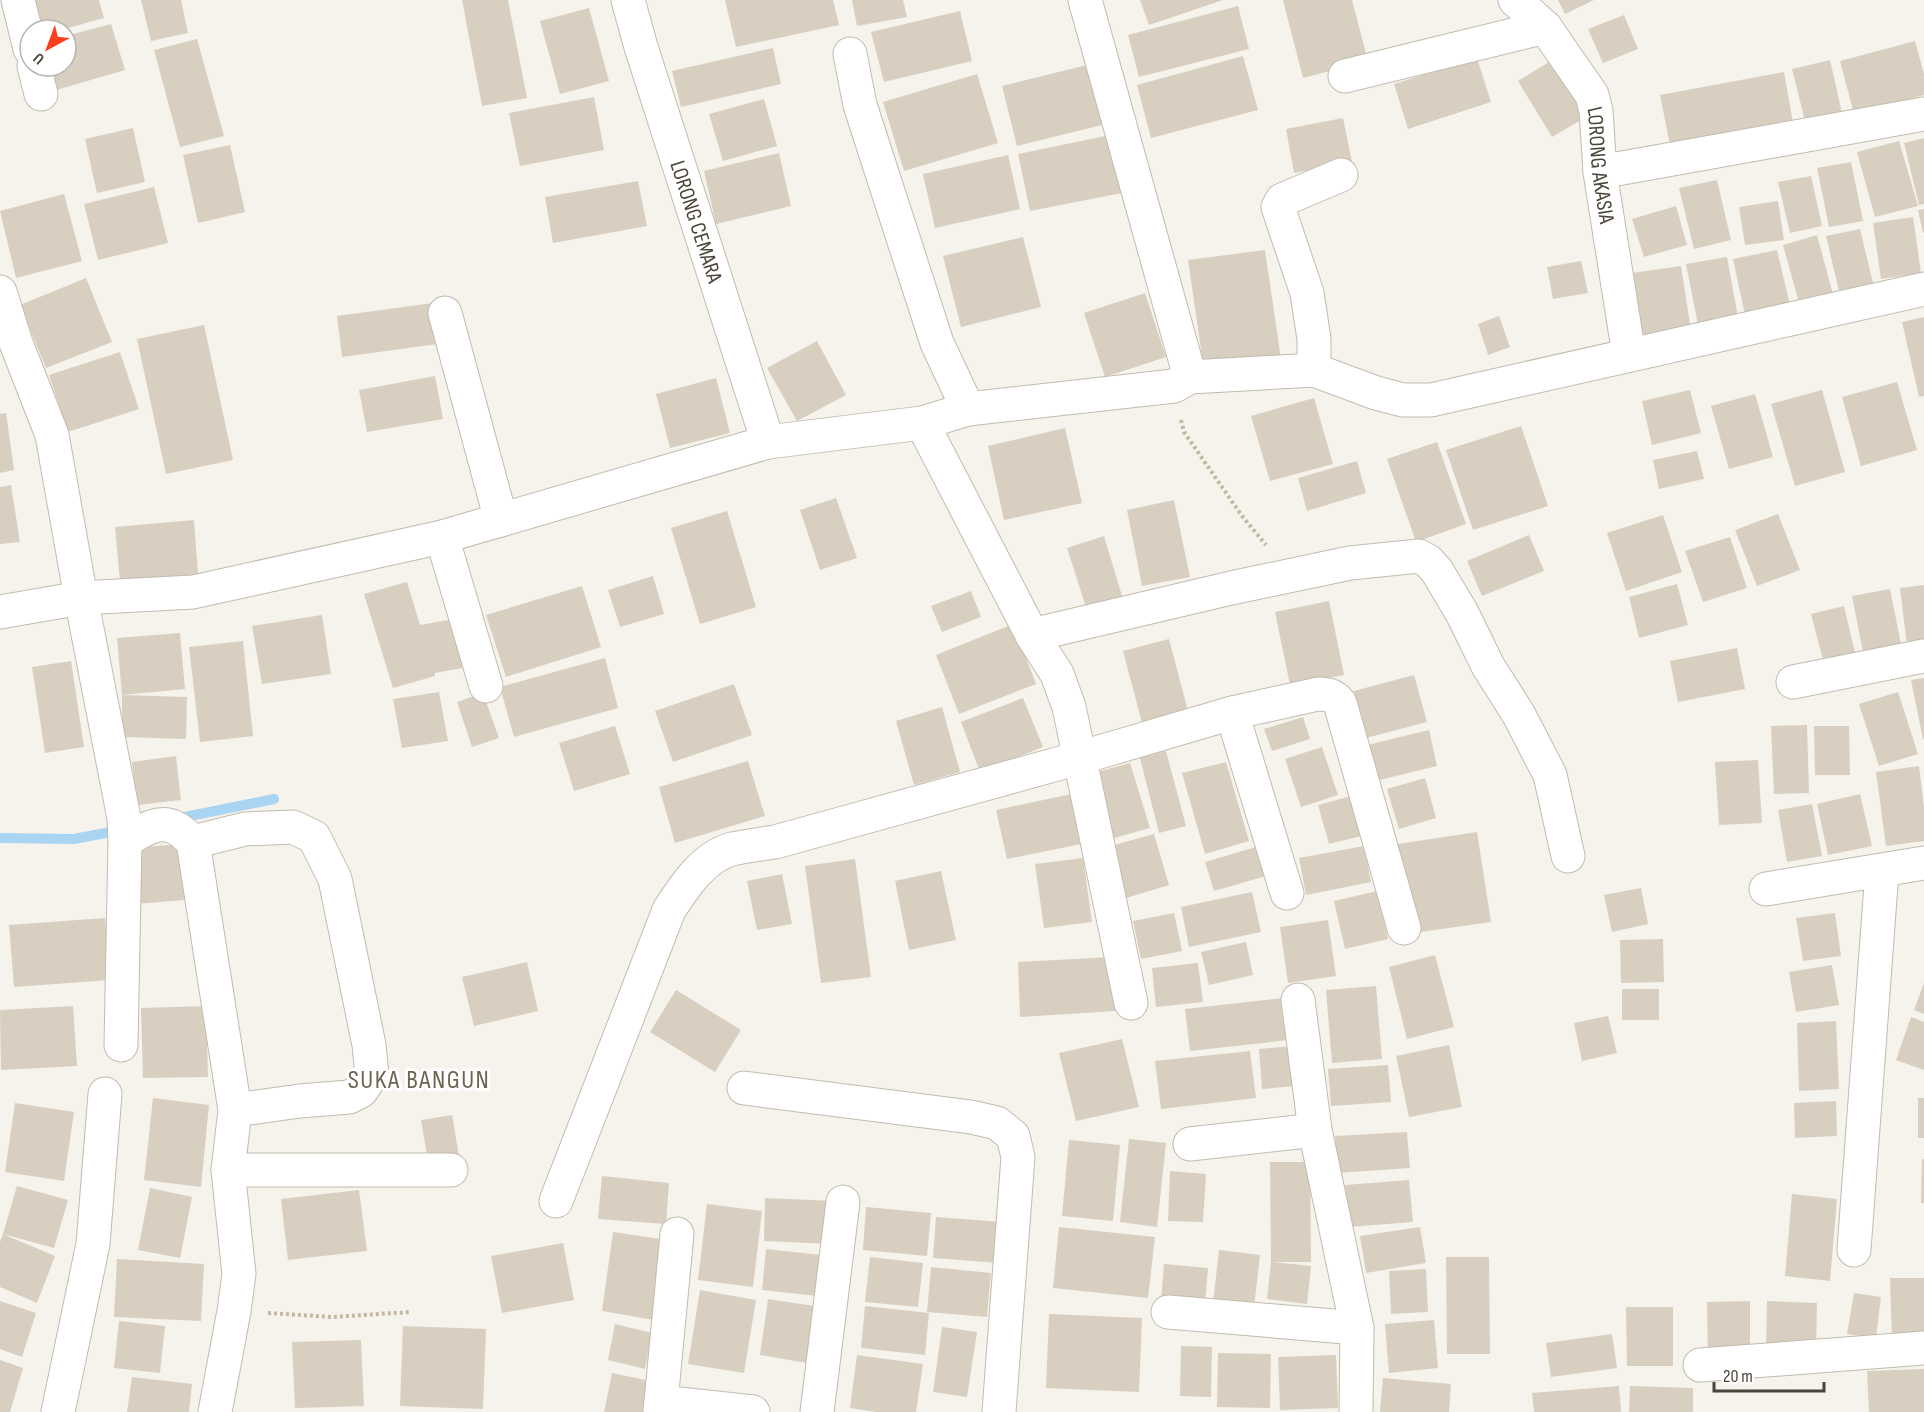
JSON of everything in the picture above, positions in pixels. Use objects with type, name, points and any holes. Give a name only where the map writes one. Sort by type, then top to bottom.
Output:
[{"type":"street","points":[[18,0],[22,18]]},
{"type":"street","name":"LORONG CEMARA","points":[[628,0],[768,442]]},
{"type":"street","points":[[1085,0],[1182,382]]},
{"type":"street","name":"LORONG AKASIA","points":[[1515,0],[1545,27],[1592,95],[1596,111],[1600,172],[1629,355]]},
{"type":"street","points":[[1345,76],[1545,27]]},
{"type":"street","points":[[850,54],[860,105],[937,343],[968,408]]},
{"type":"street","points":[[1600,172],[1924,114]]},
{"type":"street","points":[[1314,370],[1314,339],[1307,293],[1278,207],[1282,200],[1341,175]]},
{"type":"street","points":[[0,612],[81,598],[193,592],[442,537],[768,442],[922,423],[968,408],[1182,382],[1314,370],[1376,393],[1403,400],[1431,400],[1924,289]]},
{"type":"street","points":[[0,292],[16,343],[52,435],[125,831],[121,1045]]},
{"type":"street","points":[[445,313],[501,520]]},
{"type":"street","points":[[922,423],[1032,635],[1057,674],[1069,707],[1131,1003]]},
{"type":"street","points":[[442,537],[486,686]]},
{"type":"street","points":[[1032,635],[1291,575],[1350,563],[1419,556],[1428,561],[1437,571],[1488,666],[1519,715],[1550,775],[1568,856]]},
{"type":"street","points":[[1793,681],[1924,656]]},
{"type":"street","points":[[556,1201],[669,910],[689,879],[730,850],[775,842],[1232,713],[1327,694],[1335,697],[1340,703],[1404,928]]},
{"type":"street","points":[[1232,713],[1287,893]]},
{"type":"street","points":[[125,831],[164,824],[174,827],[194,842],[235,1110],[228,1170],[239,1274],[215,1412]]},
{"type":"street","points":[[194,842],[245,829],[293,827],[314,837],[335,879],[369,1045],[372,1075],[361,1091],[349,1097],[235,1110]]},
{"type":"street","points":[[1766,890],[1924,863]]},
{"type":"street","points":[[1854,1250],[1882,871]]},
{"type":"street","points":[[1298,1000],[1315,1130],[1357,1328],[1356,1412]]},
{"type":"street","points":[[744,1088],[971,1117],[996,1123],[1013,1136],[1018,1157],[999,1412]]},
{"type":"street","points":[[58,1412],[93,1244],[105,1094]]},
{"type":"street","points":[[1190,1144],[1315,1130]]},
{"type":"street","points":[[228,1170],[451,1170]]},
{"type":"street","points":[[817,1412],[843,1202]]},
{"type":"street","points":[[677,1234],[660,1407],[753,1412]]},
{"type":"street","points":[[1168,1312],[1357,1328]]},
{"type":"street","points":[[1700,1365],[1924,1348]]},
{"type":"path","points":[[1182,382],[1184,432],[1242,516],[1291,575]]},
{"type":"path","points":[[234,1311],[332,1317],[410,1312]]},
{"type":"building","points":[[31,0],[99,0],[104,18],[78,25],[78,18],[36,18]]},
{"type":"building","points":[[141,0],[181,0],[188,33],[151,41]]},
{"type":"building","points":[[462,0],[508,0],[527,98],[482,106]]},
{"type":"building","points":[[725,0],[833,0],[839,25],[736,47]]},
{"type":"building","points":[[852,0],[903,0],[907,17],[857,26]]},
{"type":"building","points":[[1140,0],[1223,0],[1149,25]]},
{"type":"building","points":[[1283,0],[1352,0],[1368,61],[1303,78]]},
{"type":"building","points":[[1558,0],[1594,0],[1565,14]]},
{"type":"building","points":[[1238,6],[1249,49],[1139,77],[1128,35]]},
{"type":"building","points":[[589,8],[609,81],[560,94],[540,21]]},
{"type":"building","points":[[960,11],[972,61],[884,82],[871,32]]},
{"type":"building","points":[[1624,15],[1638,49],[1603,63],[1588,29]]},
{"type":"building","points":[[111,24],[125,70],[53,91],[49,78],[78,78],[78,33]]},
{"type":"building","points":[[197,39],[224,136],[180,147],[154,50]]},
{"type":"building","points":[[1915,41],[1924,74],[1924,95],[1854,114],[1840,61]]},
{"type":"building","points":[[773,48],[781,84],[681,107],[672,71]]},
{"type":"building","points":[[1243,56],[1258,110],[1151,138],[1137,85]]},
{"type":"building","points":[[1477,58],[1491,102],[1408,129],[1394,84]]},
{"type":"building","points":[[1554,59],[1588,116],[1552,137],[1518,81]]},
{"type":"building","points":[[1830,60],[1842,113],[1805,121],[1792,69]]},
{"type":"building","points":[[1095,63],[1110,123],[1017,146],[1002,86]]},
{"type":"building","points":[[1784,72],[1794,128],[1671,150],[1660,95]]},
{"type":"building","points":[[977,74],[998,143],[904,171],[883,102]]},
{"type":"building","points":[[594,97],[604,150],[520,166],[509,113]]},
{"type":"building","points":[[764,99],[777,146],[723,161],[709,114]]},
{"type":"building","points":[[1343,118],[1352,162],[1294,173],[1286,129]]},
{"type":"building","points":[[133,128],[145,182],[97,193],[85,139]]},
{"type":"building","points":[[1115,134],[1127,192],[1030,211],[1018,154]]},
{"type":"building","points":[[1924,138],[1924,204],[1919,205],[1904,143]]},
{"type":"building","points":[[1899,141],[1918,206],[1875,217],[1857,152]]},
{"type":"building","points":[[230,145],[245,212],[198,223],[183,155]]},
{"type":"building","points":[[779,153],[791,206],[716,224],[704,171]]},
{"type":"building","points":[[1008,155],[1020,209],[935,228],[923,174]]},
{"type":"building","points":[[1851,162],[1863,221],[1829,227],[1817,168]]},
{"type":"building","points":[[1811,176],[1822,226],[1790,233],[1778,182]]},
{"type":"building","points":[[1717,180],[1731,240],[1694,249],[1679,188]]},
{"type":"building","points":[[638,181],[647,226],[553,243],[545,197]]},
{"type":"building","points":[[154,187],[168,243],[98,260],[84,204]]},
{"type":"building","points":[[64,194],[82,261],[16,278],[0,211]]},
{"type":"building","points":[[1778,201],[1784,240],[1745,245],[1739,207]]},
{"type":"building","points":[[1676,206],[1687,245],[1644,257],[1632,219]]},
{"type":"building","points":[[1924,209],[1924,232],[1923,233],[1918,210]]},
{"type":"building","points":[[1913,217],[1921,273],[1881,279],[1873,223]]},
{"type":"building","points":[[1860,229],[1874,287],[1840,295],[1826,236]]},
{"type":"building","points":[[1817,235],[1833,294],[1799,303],[1783,245]]},
{"type":"building","points":[[1023,237],[1041,307],[961,327],[943,256]]},
{"type":"building","points":[[1265,250],[1281,359],[1204,370],[1188,260]]},
{"type":"building","points":[[1777,250],[1790,305],[1745,315],[1733,259]]},
{"type":"building","points":[[1727,257],[1738,317],[1698,325],[1686,264]]},
{"type":"building","points":[[1581,261],[1588,293],[1553,299],[1547,267]]},
{"type":"building","points":[[1681,266],[1691,330],[1642,337],[1632,273]]},
{"type":"building","points":[[86,278],[112,342],[46,368],[20,305]]},
{"type":"building","points":[[1145,293],[1166,357],[1105,377],[1084,313]]},
{"type":"building","points":[[433,303],[438,344],[342,357],[337,316]]},
{"type":"building","points":[[1499,316],[1510,347],[1488,355],[1478,324]]},
{"type":"building","points":[[1924,317],[1924,396],[1919,397],[1902,322]]},
{"type":"building","points":[[204,325],[233,460],[166,474],[137,339]]},
{"type":"building","points":[[817,341],[846,395],[797,421],[767,368]]},
{"type":"building","points":[[120,352],[139,409],[68,432],[49,375]]},
{"type":"building","points":[[435,376],[443,419],[367,432],[359,390]]},
{"type":"building","points":[[716,378],[730,433],[670,448],[656,394]]},
{"type":"building","points":[[1897,382],[1917,450],[1861,466],[1842,397]]},
{"type":"building","points":[[1690,390],[1701,433],[1652,445],[1642,401]]},
{"type":"building","points":[[1822,390],[1845,472],[1795,486],[1771,404]]},
{"type":"building","points":[[1755,394],[1773,457],[1729,469],[1711,406]]},
{"type":"building","points":[[1314,398],[1333,464],[1270,481],[1251,416]]},
{"type":"building","points":[[6,413],[14,470],[0,473],[0,414]]},
{"type":"building","points":[[1521,426],[1548,506],[1473,530],[1446,450]]},
{"type":"building","points":[[1065,428],[1082,503],[1004,520],[988,446]]},
{"type":"building","points":[[1437,442],[1466,524],[1416,542],[1387,459]]},
{"type":"building","points":[[1697,451],[1704,479],[1659,489],[1653,460]]},
{"type":"building","points":[[1357,461],[1366,493],[1307,511],[1298,478]]},
{"type":"building","points":[[11,485],[20,542],[0,544],[0,487]]},
{"type":"building","points":[[836,498],[857,558],[820,570],[800,510]]},
{"type":"building","points":[[1174,500],[1190,577],[1142,586],[1127,510]]},
{"type":"building","points":[[727,511],[756,607],[700,624],[671,528]]},
{"type":"building","points":[[1778,514],[1800,570],[1757,586],[1735,530]]},
{"type":"building","points":[[1663,515],[1682,572],[1626,591],[1607,533]]},
{"type":"building","points":[[194,520],[198,574],[120,581],[115,527]]},
{"type":"building","points":[[1529,535],[1544,571],[1482,596],[1467,561]]},
{"type":"building","points":[[1104,536],[1122,596],[1086,607],[1067,548]]},
{"type":"building","points":[[1730,537],[1747,588],[1703,602],[1685,551]]},
{"type":"building","points":[[653,576],[664,614],[620,627],[608,590]]},
{"type":"building","points":[[407,582],[420,625],[459,618],[468,667],[435,673],[435,676],[393,688],[364,594]]},
{"type":"building","points":[[1677,584],[1688,625],[1639,638],[1629,597]]},
{"type":"building","points":[[1924,585],[1924,643],[1907,646],[1900,588]]},
{"type":"building","points":[[582,586],[601,647],[506,677],[486,615]]},
{"type":"building","points":[[1890,589],[1901,644],[1863,652],[1852,596]]},
{"type":"building","points":[[971,591],[981,617],[942,632],[931,606]]},
{"type":"building","points":[[1329,601],[1344,675],[1290,685],[1275,612]]},
{"type":"building","points":[[1844,606],[1856,657],[1824,664],[1811,614]]},
{"type":"building","points":[[322,615],[331,674],[262,684],[252,626]]},
{"type":"building","points":[[1013,624],[1036,684],[959,714],[936,655]]},
{"type":"building","points":[[180,633],[185,689],[122,695],[117,638]]},
{"type":"building","points":[[1169,639],[1188,711],[1142,723],[1123,651]]},
{"type":"building","points":[[243,641],[253,736],[200,742],[189,647]]},
{"type":"building","points":[[1737,648],[1745,689],[1678,702],[1670,661]]},
{"type":"building","points":[[605,658],[618,708],[514,737],[500,687]]},
{"type":"building","points":[[71,661],[84,747],[45,753],[32,667]]},
{"type":"building","points":[[1414,675],[1427,722],[1366,738],[1354,691]]},
{"type":"building","points":[[1924,678],[1924,739],[1923,739],[1911,680]]},
{"type":"building","points":[[734,684],[752,735],[673,762],[655,711]]},
{"type":"building","points":[[439,692],[448,741],[402,748],[393,699]]},
{"type":"building","points":[[1898,692],[1918,754],[1879,766],[1859,704]]},
{"type":"building","points":[[483,693],[499,738],[472,747],[457,702]]},
{"type":"building","points":[[122,695],[187,697],[186,739],[122,737]]},
{"type":"building","points":[[1023,698],[1043,747],[980,772],[961,722]]},
{"type":"building","points":[[942,707],[960,772],[914,785],[896,721]]},
{"type":"building","points":[[1303,717],[1310,739],[1272,751],[1264,729]]},
{"type":"building","points":[[1807,725],[1809,793],[1774,794],[1771,726]]},
{"type":"building","points":[[615,726],[630,774],[574,791],[559,743]]},
{"type":"building","points":[[1814,726],[1849,726],[1850,775],[1815,775]]},
{"type":"building","points":[[1429,730],[1437,766],[1371,782],[1363,746]]},
{"type":"building","points":[[1322,747],[1338,795],[1301,807],[1285,759]]},
{"type":"building","points":[[1166,751],[1186,826],[1159,833],[1140,758]]},
{"type":"building","points":[[176,756],[181,800],[137,805],[132,762]]},
{"type":"building","points":[[1758,760],[1762,823],[1719,825],[1715,762]]},
{"type":"building","points":[[748,761],[765,816],[675,843],[659,787]]},
{"type":"building","points":[[1226,762],[1249,841],[1205,854],[1182,773]]},
{"type":"building","points":[[1130,763],[1150,828],[1111,839],[1093,773]]},
{"type":"building","points":[[1919,766],[1924,807],[1924,841],[1886,846],[1876,772]]},
{"type":"building","points":[[1425,778],[1436,818],[1399,829],[1387,789]]},
{"type":"building","points":[[1076,793],[1086,843],[1007,859],[996,810]]},
{"type":"building","points":[[1359,794],[1370,834],[1329,844],[1318,805]]},
{"type":"building","points":[[1860,794],[1872,846],[1828,855],[1817,804]]},
{"type":"building","points":[[1812,804],[1822,856],[1787,862],[1778,810]]},
{"type":"building","points":[[1477,832],[1491,922],[1413,933],[1398,844]]},
{"type":"building","points":[[1154,834],[1169,885],[1123,899],[1107,847]]},
{"type":"building","points":[[181,844],[185,900],[136,904],[131,848]]},
{"type":"building","points":[[1266,844],[1276,873],[1214,891],[1205,862]]},
{"type":"building","points":[[1364,846],[1371,882],[1306,895],[1299,858]]},
{"type":"building","points":[[1083,858],[1092,922],[1044,928],[1035,864]]},
{"type":"building","points":[[855,859],[871,977],[821,983],[805,866]]},
{"type":"building","points":[[941,871],[956,940],[909,950],[895,881]]},
{"type":"building","points":[[782,874],[792,924],[757,930],[747,881]]},
{"type":"building","points":[[1641,888],[1648,924],[1612,932],[1604,895]]},
{"type":"building","points":[[1377,891],[1388,939],[1345,949],[1334,901]]},
{"type":"building","points":[[1252,892],[1261,932],[1189,947],[1181,907]]},
{"type":"building","points":[[1174,913],[1182,951],[1141,959],[1133,921]]},
{"type":"building","points":[[1835,913],[1841,956],[1803,961],[1796,918]]},
{"type":"building","points":[[105,918],[110,980],[14,987],[9,925]]},
{"type":"building","points":[[1328,920],[1336,976],[1288,983],[1280,927]]},
{"type":"building","points":[[1663,939],[1664,982],[1621,983],[1620,940]]},
{"type":"building","points":[[1246,942],[1253,975],[1209,985],[1201,952]]},
{"type":"building","points":[[1435,955],[1454,1027],[1407,1039],[1389,967]]},
{"type":"building","points":[[1113,957],[1116,1011],[1020,1017],[1018,962]]},
{"type":"building","points":[[527,962],[538,1011],[474,1026],[462,977]]},
{"type":"building","points":[[1198,963],[1203,1002],[1156,1007],[1152,968]]},
{"type":"building","points":[[1832,965],[1839,1005],[1796,1012],[1789,972]]},
{"type":"building","points":[[1924,983],[1924,1014],[1914,1010]]},
{"type":"building","points":[[1376,986],[1382,1059],[1332,1063],[1326,990]]},
{"type":"building","points":[[1622,989],[1659,989],[1659,1020],[1622,1020]]},
{"type":"building","points":[[676,990],[741,1030],[715,1072],[650,1032]]},
{"type":"building","points":[[1293,997],[1298,1039],[1190,1051],[1185,1009]]},
{"type":"building","points":[[73,1006],[77,1066],[1,1070],[0,1010]]},
{"type":"building","points":[[206,1006],[208,1077],[143,1078],[141,1008]]},
{"type":"building","points":[[1608,1016],[1617,1053],[1582,1061],[1574,1023]]},
{"type":"building","points":[[1911,1017],[1924,1022],[1924,1070],[1896,1060]]},
{"type":"building","points":[[1836,1021],[1839,1089],[1799,1091],[1797,1023]]},
{"type":"building","points":[[1122,1039],[1139,1107],[1076,1121],[1059,1053]]},
{"type":"building","points":[[1449,1045],[1462,1107],[1409,1117],[1396,1056]]},
{"type":"building","points":[[1293,1046],[1297,1086],[1262,1089],[1259,1049]]},
{"type":"building","points":[[1250,1051],[1256,1098],[1161,1109],[1155,1061]]},
{"type":"building","points":[[1388,1065],[1391,1102],[1331,1106],[1328,1069]]},
{"type":"building","points":[[153,1098],[209,1105],[201,1187],[144,1180]]},
{"type":"building","points":[[1918,1098],[1924,1098],[1924,1138],[1918,1138]]},
{"type":"building","points":[[1836,1101],[1837,1136],[1795,1138],[1794,1103]]},
{"type":"building","points":[[15,1103],[74,1112],[64,1181],[5,1172]]},
{"type":"building","points":[[452,1115],[460,1162],[429,1167],[421,1120]]},
{"type":"building","points":[[1407,1132],[1410,1168],[1337,1173],[1335,1136]]},
{"type":"building","points":[[1129,1139],[1166,1143],[1157,1227],[1120,1222]]},
{"type":"building","points":[[1069,1140],[1120,1145],[1113,1221],[1062,1216]]},
{"type":"building","points":[[1922,1159],[1924,1159],[1924,1203],[1921,1203]]},
{"type":"building","points":[[1270,1162],[1310,1162],[1311,1262],[1273,1262],[1311,1266],[1307,1304],[1267,1299],[1271,1262]]},
{"type":"building","points":[[1170,1171],[1206,1174],[1203,1222],[1168,1221]]},
{"type":"building","points":[[602,1176],[669,1183],[666,1224],[598,1219]]},
{"type":"building","points":[[1409,1180],[1413,1222],[1348,1227],[1345,1185]]},
{"type":"building","points":[[17,1186],[68,1200],[54,1248],[3,1234]]},
{"type":"building","points":[[150,1188],[192,1197],[180,1258],[138,1250]]},
{"type":"building","points":[[359,1190],[367,1251],[288,1260],[281,1199]]},
{"type":"building","points":[[1792,1194],[1837,1199],[1830,1281],[1785,1276]]},
{"type":"building","points":[[765,1198],[833,1201],[831,1244],[764,1241]]},
{"type":"building","points":[[707,1204],[762,1211],[753,1287],[698,1280]]},
{"type":"building","points":[[866,1207],[931,1213],[927,1256],[863,1250]]},
{"type":"building","points":[[936,1217],[1002,1222],[999,1263],[933,1258]]},
{"type":"building","points":[[1059,1227],[1155,1237],[1148,1298],[1053,1288]]},
{"type":"building","points":[[1420,1227],[1426,1263],[1366,1273],[1360,1236]]},
{"type":"building","points":[[613,1232],[667,1240],[654,1320],[602,1311]]},
{"type":"building","points":[[3,1234],[55,1256],[37,1303],[0,1287],[0,1242]]},
{"type":"building","points":[[563,1243],[574,1300],[502,1313],[491,1256]]},
{"type":"building","points":[[766,1249],[830,1256],[826,1297],[762,1290]]},
{"type":"building","points":[[1219,1250],[1260,1255],[1254,1308],[1213,1303]]},
{"type":"building","points":[[870,1257],[923,1263],[918,1307],[865,1302]]},
{"type":"building","points":[[1446,1257],[1489,1257],[1490,1354],[1447,1354]]},
{"type":"building","points":[[117,1259],[204,1264],[201,1321],[114,1317]]},
{"type":"building","points":[[1164,1264],[1208,1268],[1205,1305],[1161,1301]]},
{"type":"building","points":[[931,1267],[991,1273],[987,1317],[927,1312]]},
{"type":"building","points":[[1426,1269],[1428,1312],[1391,1314],[1389,1271]]},
{"type":"building","points":[[1890,1278],[1924,1278],[1924,1340],[1892,1341]]},
{"type":"building","points":[[700,1290],[756,1300],[744,1373],[688,1364]]},
{"type":"building","points":[[1854,1293],[1881,1297],[1876,1338],[1847,1334]]},
{"type":"building","points":[[768,1299],[821,1307],[812,1364],[760,1355]]},
{"type":"building","points":[[0,1301],[36,1313],[22,1357],[0,1349]]},
{"type":"building","points":[[1750,1301],[1750,1357],[1708,1358],[1707,1302]]},
{"type":"building","points":[[1767,1301],[1817,1303],[1816,1353],[1766,1351]]},
{"type":"building","points":[[865,1306],[929,1313],[925,1355],[861,1348]]},
{"type":"building","points":[[1626,1307],[1673,1307],[1673,1366],[1627,1366]]},
{"type":"building","points":[[1049,1314],[1142,1318],[1139,1392],[1046,1388]]},
{"type":"building","points":[[1434,1320],[1438,1368],[1389,1373],[1385,1324]]},
{"type":"building","points":[[119,1321],[165,1326],[160,1373],[114,1368]]},
{"type":"building","points":[[615,1324],[652,1333],[645,1369],[608,1360]]},
{"type":"building","points":[[403,1326],[486,1329],[483,1409],[400,1406]]},
{"type":"building","points":[[942,1327],[977,1332],[967,1397],[933,1392]]},
{"type":"building","points":[[1612,1334],[1617,1368],[1551,1377],[1546,1343]]},
{"type":"building","points":[[361,1340],[364,1406],[295,1408],[292,1342]]},
{"type":"building","points":[[1181,1346],[1212,1347],[1211,1397],[1180,1396]]},
{"type":"building","points":[[1218,1353],[1271,1354],[1270,1408],[1217,1407]]},
{"type":"building","points":[[857,1355],[923,1364],[916,1412],[876,1412],[850,1408]]},
{"type":"building","points":[[1336,1355],[1338,1408],[1280,1410],[1278,1357]]},
{"type":"building","points":[[0,1360],[23,1368],[10,1412],[0,1412]]},
{"type":"building","points":[[1924,1369],[1924,1412],[1869,1412],[1867,1371]]},
{"type":"building","points":[[612,1373],[655,1382],[649,1412],[604,1412]]},
{"type":"building","points":[[132,1377],[192,1384],[189,1412],[127,1412]]},
{"type":"building","points":[[1383,1378],[1451,1384],[1449,1412],[1380,1412]]},
{"type":"building","points":[[1619,1386],[1621,1412],[1534,1412],[1532,1393]]},
{"type":"building","points":[[1630,1386],[1693,1388],[1693,1412],[1629,1412]]},
{"type":"waterway","points":[[175,819],[274,799]]},
{"type":"waterway","points":[[0,838],[74,839],[121,830]]},
{"type":"district","name":"SUKA BANGUN","points":[[419,1079]]}]
